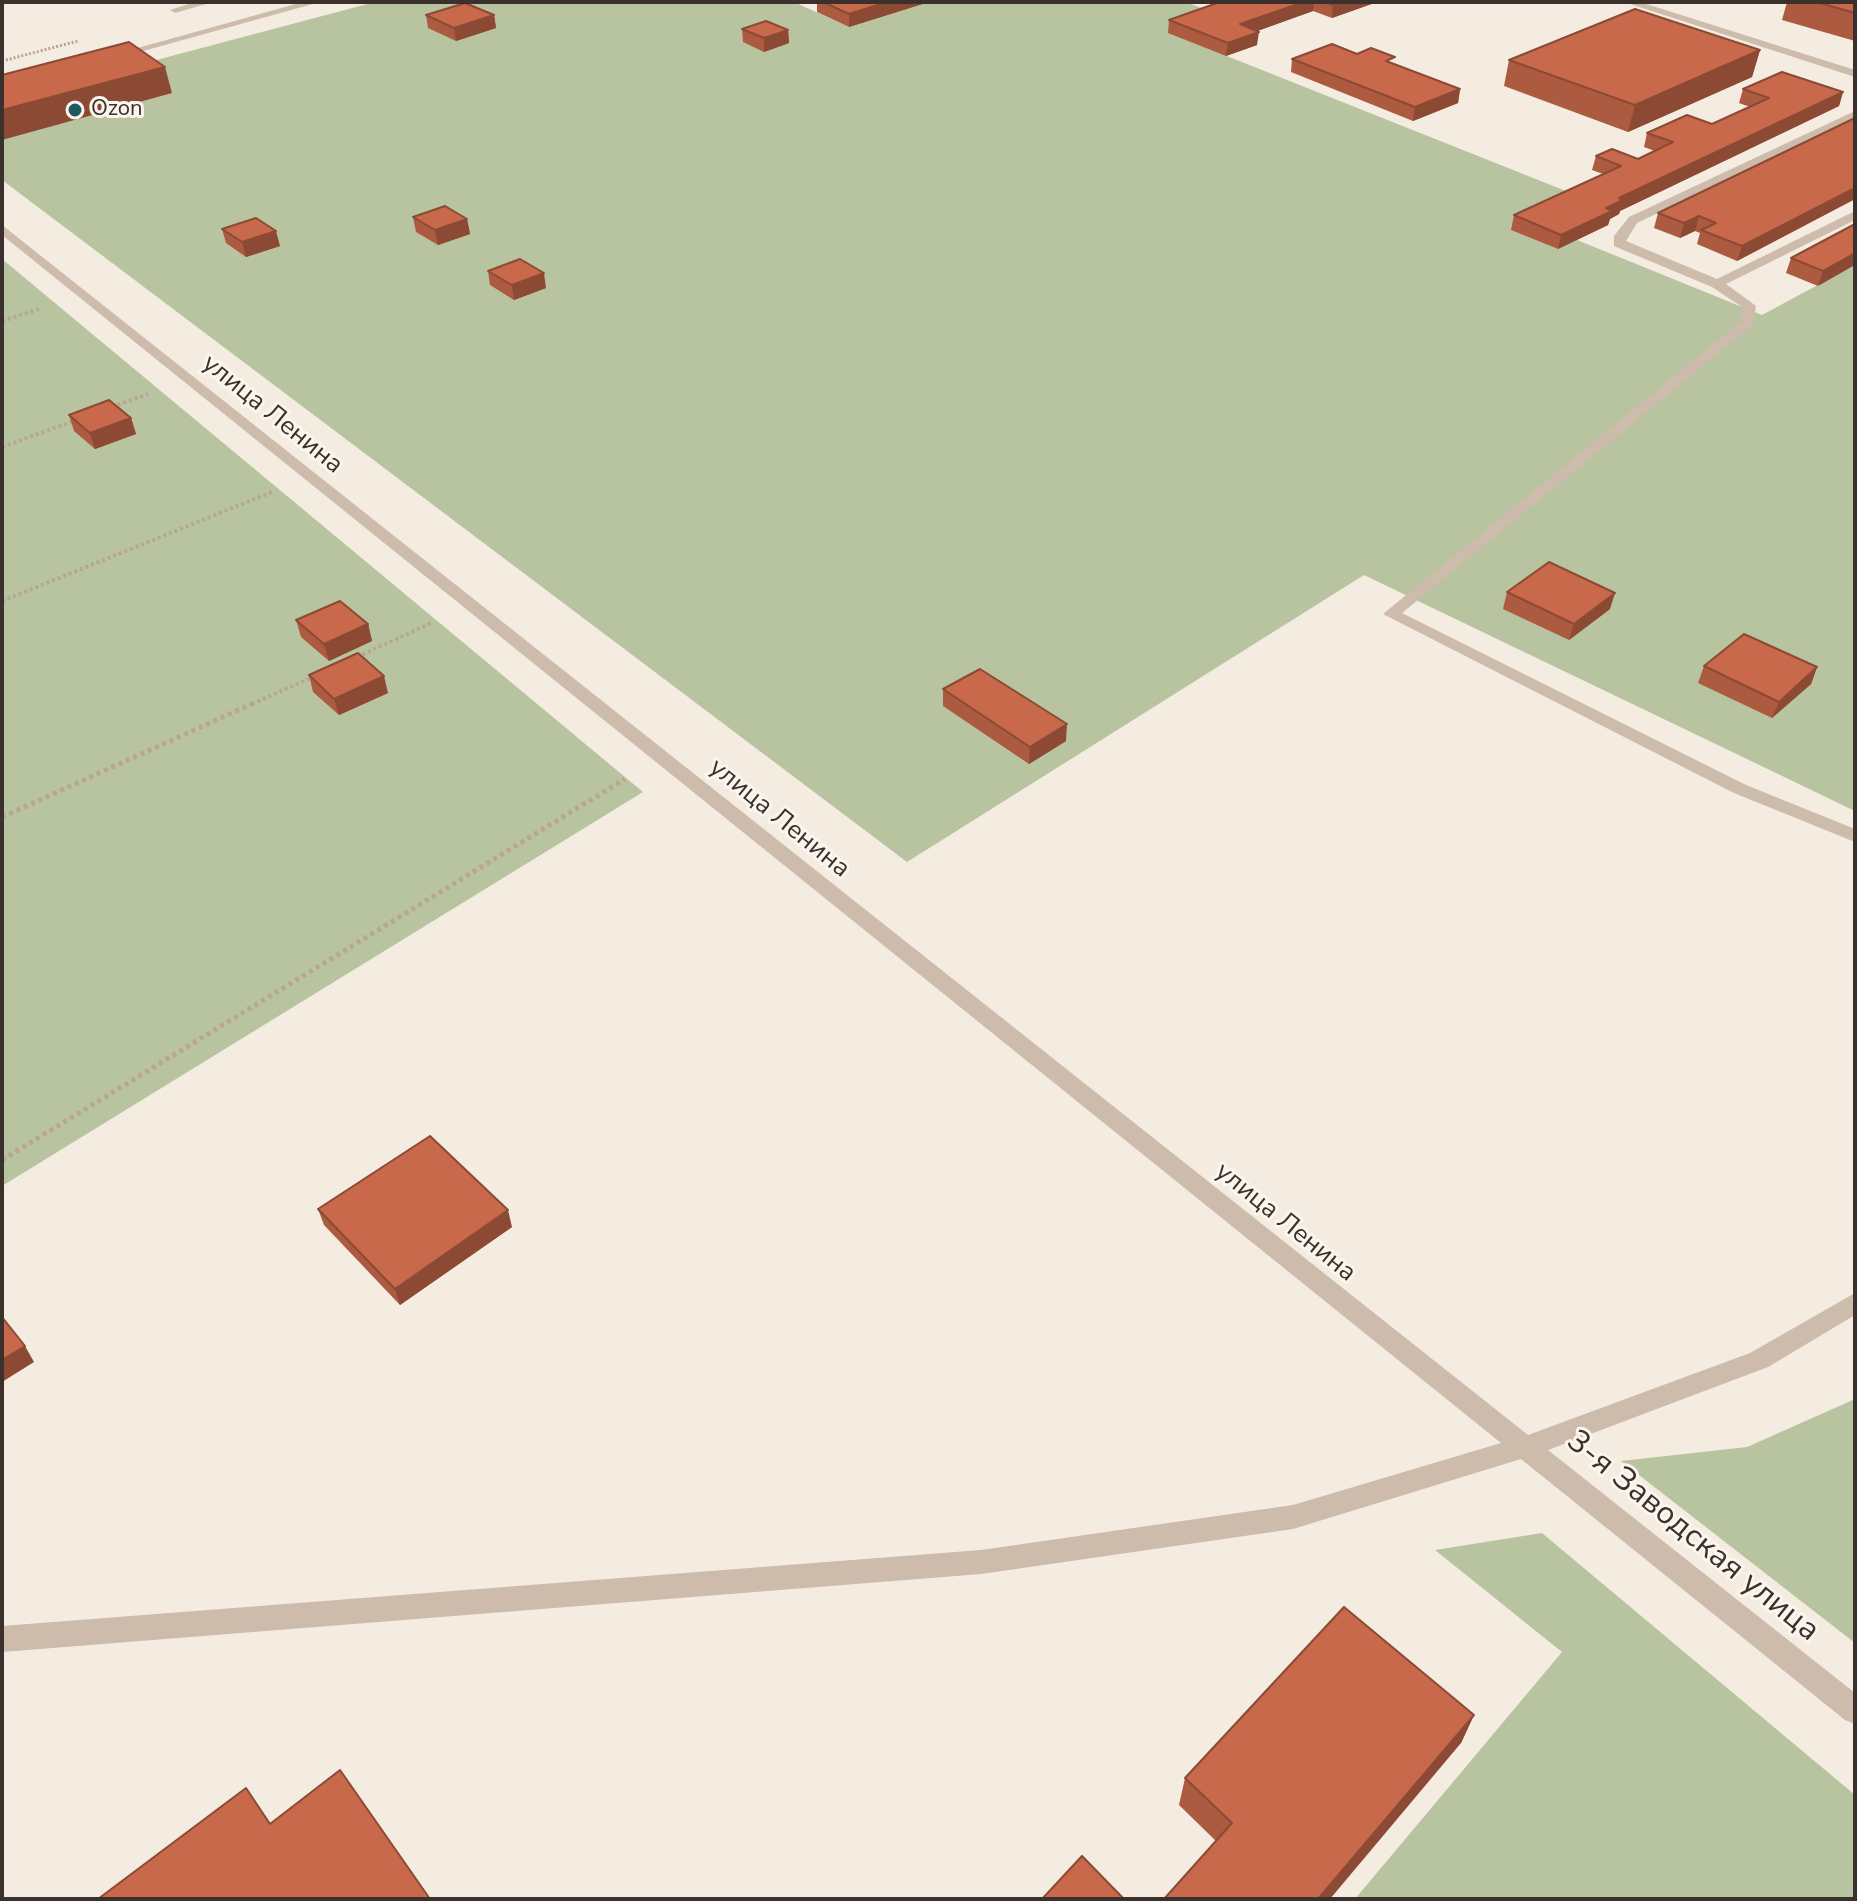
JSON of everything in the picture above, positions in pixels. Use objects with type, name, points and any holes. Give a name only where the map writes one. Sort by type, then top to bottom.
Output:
[{"type":"street","points":[[175,10],[208,2]]},
{"type":"street","points":[[105,58],[315,2]]},
{"type":"street","points":[[1629,2],[1855,74]]},
{"type":"street","points":[[1855,114],[1633,220],[1620,236],[1619,243],[1717,284],[1749,306],[1748,322],[1391,614],[1740,789],[1855,836]]},
{"type":"street","points":[[1717,284],[1855,215]]},
{"type":"street","name":"улица Ленина","points":[[2,229],[469,606],[1525,1447]]},
{"type":"street","points":[[2,1639],[981,1562],[1293,1517],[1525,1447],[1759,1360],[1855,1303]]},
{"type":"street","name":"3-я Заводская улица","points":[[1525,1447],[1855,1710]]},
{"type":"path","points":[[102,411],[188,380]]},
{"type":"path","points":[[2,447],[88,416]]},
{"type":"path","points":[[2,601],[309,477]]},
{"type":"path","points":[[352,659],[469,606]]},
{"type":"path","points":[[2,817],[323,672]]},
{"type":"path","points":[[2,1160],[660,758]]},
{"type":"green space","points":[[375,2],[794,2],[849,27],[929,2],[1186,2],[1219,15],[1169,33],[1581,197],[1512,230],[1558,249],[1577,240],[1762,315],[1855,265],[1855,811],[1364,575],[907,862],[2,180],[2,101]]},
{"type":"green space","points":[[2,259],[643,792],[2,1186]]},
{"type":"green space","points":[[1855,1399],[1855,1643],[1621,1461],[1747,1447]]},
{"type":"green space","points":[[1542,1533],[1855,1795],[1855,1899],[1355,1899],[1562,1652],[1435,1550]]},
{"type":"building","points":[[823,2],[887,2],[849,14]]},
{"type":"building","points":[[1220,2],[1304,2],[1240,24],[1259,32],[1228,43],[1169,20]]},
{"type":"building","points":[[1816,2],[1855,2],[1855,13]]},
{"type":"building","points":[[465,3],[494,15],[454,28],[426,15]]},
{"type":"building","points":[[1635,9],[1760,50],[1635,105],[1509,60]]},
{"type":"building","points":[[766,21],[788,30],[764,38],[742,29]]},
{"type":"building","points":[[129,42],[165,67],[2,110],[2,75]]},
{"type":"building","points":[[1332,44],[1357,54],[1371,48],[1395,57],[1386,61],[1460,89],[1415,107],[1292,59]]},
{"type":"building","points":[[1782,72],[1843,92],[1619,198],[1623,200],[1606,208],[1612,211],[1561,235],[1514,215],[1621,166],[1596,156],[1612,149],[1638,159],[1673,142],[1647,133],[1687,115],[1712,124],[1769,98],[1743,89]]},
{"type":"building","points":[[1855,118],[1855,188],[1742,246],[1701,230],[1716,223],[1699,216],[1684,223],[1658,213]]},
{"type":"building","points":[[445,206],[467,219],[435,230],[413,217]]},
{"type":"building","points":[[256,218],[276,231],[242,242],[222,229]]},
{"type":"building","points":[[1855,224],[1855,253],[1823,271],[1791,258]]},
{"type":"building","points":[[520,259],[544,273],[512,285],[488,271]]},
{"type":"building","points":[[109,400],[131,418],[90,433],[69,415]]},
{"type":"building","points":[[1549,562],[1615,593],[1574,624],[1507,592]]},
{"type":"building","points":[[340,601],[368,624],[324,644],[296,620]]},
{"type":"building","points":[[1744,634],[1817,667],[1779,702],[1704,666]]},
{"type":"building","points":[[358,653],[384,676],[334,699],[309,675]]},
{"type":"building","points":[[980,669],[1067,724],[1030,747],[943,689]]},
{"type":"building","points":[[430,1136],[508,1210],[395,1289],[318,1209]]},
{"type":"building","points":[[2,1317],[25,1346],[2,1360]]},
{"type":"building","points":[[1344,1607],[1474,1715],[1318,1899],[1164,1899],[1232,1823],[1185,1778]]},
{"type":"building","points":[[340,1770],[430,1899],[98,1899],[246,1788],[270,1824]]},
{"type":"building","points":[[1082,1856],[1124,1899],[1042,1899]]},
{"type":"place","name":"Ozon","points":[[75,110]]}]
